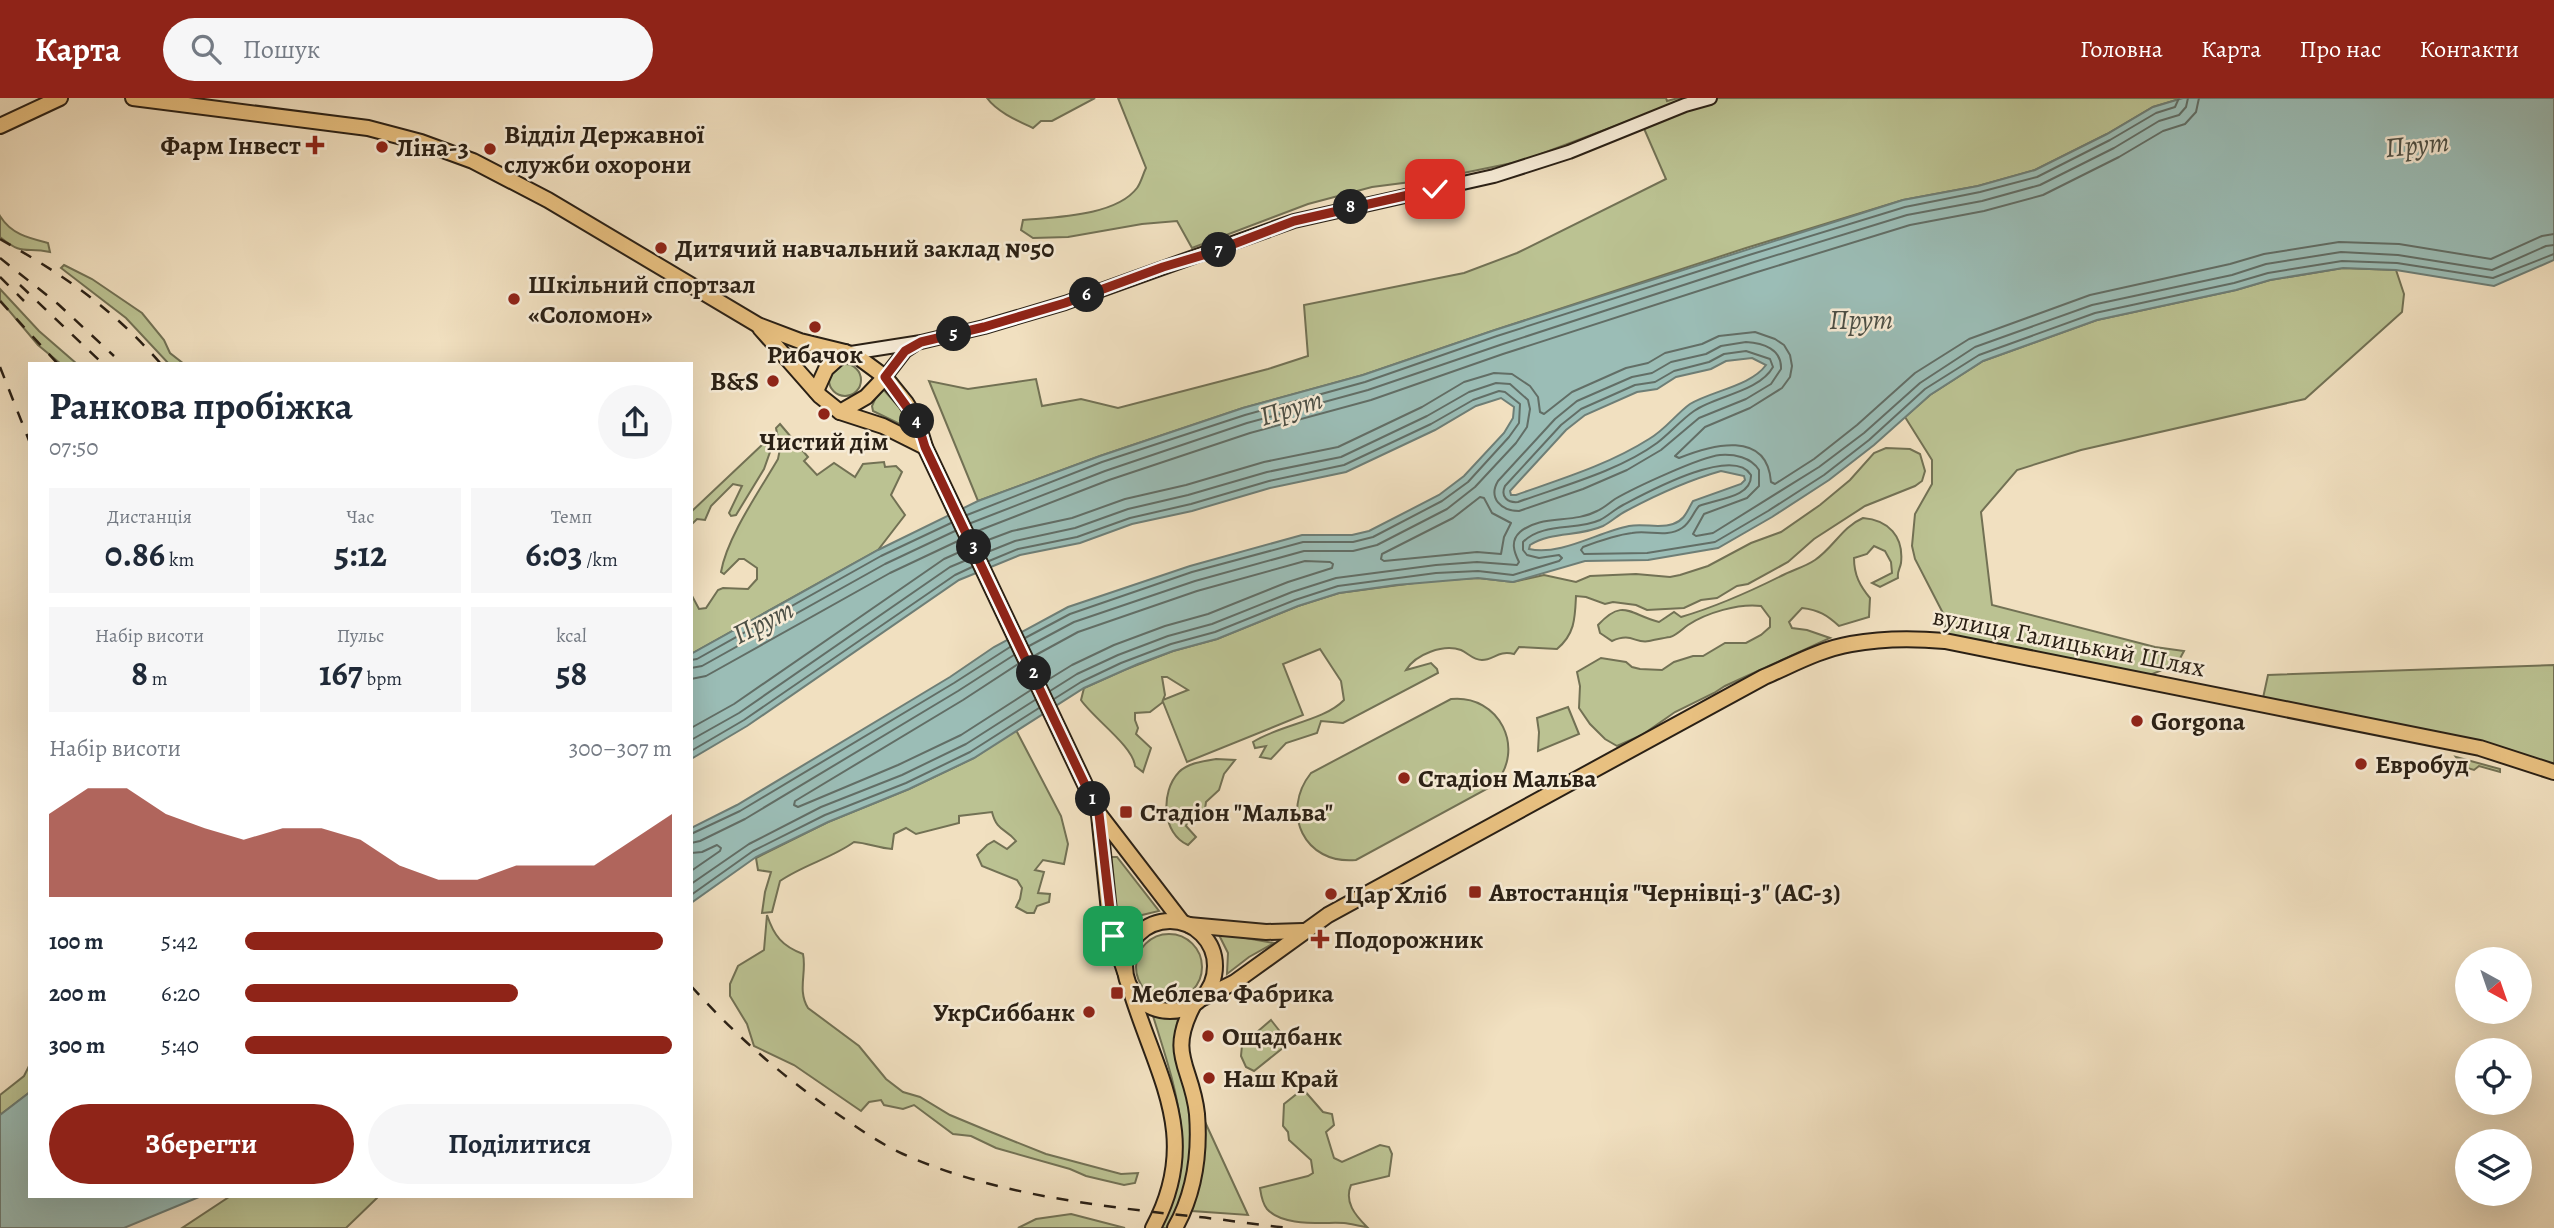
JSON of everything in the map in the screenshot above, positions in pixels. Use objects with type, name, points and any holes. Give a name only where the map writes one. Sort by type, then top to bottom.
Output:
[{"type":"main road","points":[[0,126],[60,98]]},
{"type":"main road","points":[[134,98],[368,128],[421,142],[473,161],[541,196],[758,325],[800,341],[848,352],[921,342],[984,327],[1065,303],[1294,221],[1494,176],[1569,152],[1710,98]]},
{"type":"main road","points":[[758,325],[817,391],[840,412],[883,426],[925,447]]},
{"type":"main road","points":[[840,412],[866,397],[905,351],[921,342]]},
{"type":"main road","points":[[848,352],[885,377],[917,421],[925,447],[936,465],[1099,814],[1186,924],[1207,940],[1214,954],[1214,977],[1181,1034],[1180,1046],[1196,1112],[1197,1140],[1187,1208],[1175,1228]]},
{"type":"main road","points":[[817,391],[826,369],[848,352]]},
{"type":"main road","name":"вулиця Галицький Шлях","points":[[1198,1002],[1235,982],[1303,931],[1764,677],[1850,644],[1908,638],[1945,641],[2480,748],[2554,772]]},
{"type":"main road","points":[[1099,814],[1113,936],[1169,1101],[1175,1133],[1171,1189],[1153,1228]]},
{"type":"main road","points":[[1125,972],[1127,952],[1138,934],[1149,926],[1162,922],[1186,924]]},
{"type":"main road","name":"вулиця Галицький Шлях","points":[[1186,924],[1266,932],[1303,931]]},
{"type":"main road","points":[[1131,990],[1144,1004],[1156,1010],[1175,1012],[1198,1002]]},
{"type":"green space","points":[[987,98],[1095,98],[1052,121],[1041,121],[1033,128],[1002,112]]},
{"type":"green space","points":[[1118,98],[1666,98],[1667,101],[1678,98],[2183,98],[2153,107],[2107,134],[2035,170],[1978,186],[1903,200],[1746,248],[1363,375],[1243,408],[978,501],[929,381],[968,389],[1036,379],[1042,406],[1081,399],[1118,408],[1268,369],[1308,356],[1304,305],[1464,273],[1517,253],[1666,179],[1639,117],[1522,161],[1434,179],[1372,187],[1308,204],[1192,248],[1177,221],[1142,224],[1068,237],[1033,238],[1021,230],[1023,220],[1100,210],[1127,197],[1140,184],[1146,168]]},
{"type":"green space","points":[[0,216],[15,231],[48,243],[50,252],[19,249],[8,243],[0,237]]},
{"type":"green space","points":[[64,265],[92,279],[142,313],[164,340],[170,353],[181,362],[167,362],[126,318],[61,268]]},
{"type":"green space","points":[[2343,268],[2396,270],[2404,294],[2402,312],[2305,399],[2081,450],[2017,470],[1981,512],[1992,605],[2155,647],[2184,651],[2177,664],[2150,675],[1946,639],[1945,617],[1915,559],[1912,546],[1915,514],[1932,484],[1932,460],[1905,417],[1930,395],[1983,361],[2097,320],[2270,280]]},
{"type":"green space","points":[[0,289],[39,331],[75,362],[59,362],[38,345],[0,300]]},
{"type":"green space","points":[[845,364],[857,368],[861,380],[857,392],[845,396],[833,392],[829,380],[833,368]]},
{"type":"green space","points":[[880,388],[913,423],[910,427],[873,411],[872,406]]},
{"type":"green space","points":[[780,424],[808,457],[804,461],[817,475],[834,463],[855,477],[863,464],[884,462],[885,467],[896,466],[902,472],[891,495],[905,515],[878,550],[693,653],[693,598],[699,609],[706,608],[718,590],[748,589],[757,579],[757,568],[744,559],[739,559],[724,574],[721,572],[737,529],[778,459],[780,449],[776,428]]},
{"type":"green space","points":[[763,444],[767,446],[770,452],[764,469],[736,515],[731,516],[729,513],[742,486],[733,484],[711,506],[705,520],[697,519],[693,523],[693,510]]},
{"type":"green space","points":[[1886,448],[1910,449],[1920,454],[1925,471],[1922,481],[1865,506],[1814,539],[1788,562],[1748,584],[1737,586],[1717,598],[1701,600],[1684,608],[1647,610],[1636,605],[1613,602],[1605,604],[1576,596],[1571,631],[1557,649],[1519,647],[1514,654],[1504,653],[1482,660],[1454,648],[1430,652],[1416,659],[1406,670],[1431,663],[1438,673],[1343,723],[1321,721],[1317,733],[1286,743],[1271,759],[1260,757],[1266,746],[1255,748],[1253,742],[1325,713],[1344,700],[1341,681],[1320,649],[1283,664],[1303,715],[1187,762],[1163,702],[1150,712],[1135,713],[1138,728],[1136,734],[1151,748],[1143,772],[1135,766],[1128,750],[1081,700],[1084,688],[1124,670],[1173,651],[1217,639],[1298,606],[1339,593],[1429,581],[1478,578],[1513,582],[1544,575],[1576,582],[1590,576],[1680,575],[1708,566],[1751,543],[1781,532],[1850,480],[1874,453]],"holes":[[[1162,677],[1167,677],[1188,690],[1163,700],[1165,695]]]},
{"type":"green space","points":[[1863,518],[1887,526],[1897,537],[1901,553],[1898,578],[1880,587],[1872,583],[1892,573],[1891,562],[1885,551],[1874,546],[1867,554],[1854,558],[1858,580],[1870,598],[1869,617],[1839,626],[1822,614],[1802,608],[1789,622],[1792,628],[1830,638],[1725,686],[1675,712],[1642,735],[1617,746],[1605,739],[1590,724],[1579,708],[1580,686],[1577,672],[1601,658],[1626,662],[1640,669],[1662,670],[1674,662],[1703,656],[1725,643],[1746,643],[1770,627],[1770,618],[1761,606],[1752,605],[1723,610],[1704,617],[1670,637],[1644,641],[1624,638],[1612,641],[1600,633],[1598,625],[1607,617],[1614,612],[1627,610],[1659,622],[1674,612],[1681,617],[1719,604],[1811,562],[1822,555],[1849,527]]},
{"type":"green space","points":[[2554,665],[2554,768],[2263,698],[2268,675]]},
{"type":"green space","name":"Стадіон Мальва","points":[[1451,699],[1468,700],[1483,705],[1503,727],[1508,741],[1508,756],[1504,771],[1494,785],[1356,860],[1338,859],[1323,854],[1311,845],[1302,833],[1298,804],[1302,788],[1311,773]]},
{"type":"green space","points":[[1568,707],[1579,734],[1538,751],[1537,718]]},
{"type":"green space","points":[[1016,730],[1061,816],[1068,844],[1064,864],[1043,860],[1035,870],[1044,872],[1038,893],[1050,894],[1049,902],[1037,906],[1034,913],[1027,913],[1016,907],[1022,888],[1017,880],[982,866],[977,855],[994,841],[1007,849],[1016,841],[999,827],[992,812],[959,816],[959,823],[916,834],[906,828],[894,834],[892,849],[854,842],[780,881],[772,912],[762,913],[771,872],[758,870],[756,858],[828,822],[909,789],[974,758]]},
{"type":"green space","points":[[2456,757],[2500,769],[2500,772],[2479,766],[2474,770],[2464,767]]},
{"type":"green space","points":[[1216,759],[1235,760],[1224,774],[1219,790],[1206,802],[1204,816],[1188,821],[1186,826],[1196,837],[1188,845],[1179,840],[1169,822],[1169,790],[1179,772],[1187,766]]},
{"type":"green space","points":[[1110,857],[1117,857],[1159,911],[1138,916],[1118,932]]},
{"type":"green space","points":[[767,915],[780,939],[803,954],[803,994],[808,1008],[859,1046],[886,1079],[903,1092],[920,1097],[950,1115],[1046,1154],[1121,1174],[1138,1173],[1135,1183],[1124,1185],[1086,1176],[996,1148],[971,1136],[953,1134],[914,1105],[903,1109],[884,1105],[881,1100],[869,1102],[861,1111],[794,1065],[754,1046],[747,1024],[730,996],[730,984],[738,966],[764,950]]},
{"type":"green space","points":[[1218,933],[1274,943],[1227,974],[1228,953]]},
{"type":"green space","points":[[1163,934],[1175,934],[1187,939],[1197,949],[1202,967],[1200,980],[1187,995],[1175,1000],[1163,1000],[1151,995],[1141,985],[1136,973],[1136,961],[1141,949],[1151,939]]},
{"type":"green space","points":[[1153,1016],[1178,1019],[1176,1049],[1190,1114],[1190,1165],[1182,1198],[1168,1228],[1159,1228],[1172,1202],[1182,1149],[1176,1096]]},
{"type":"green space","points":[[1271,1020],[1289,1043],[1254,1071],[1246,1067],[1241,1056],[1242,1045]]},
{"type":"green space","points":[[28,1068],[28,1094],[0,1115],[0,1095],[24,1076]]},
{"type":"green space","points":[[1303,1089],[1323,1112],[1332,1114],[1334,1125],[1326,1132],[1334,1158],[1342,1162],[1380,1145],[1389,1147],[1392,1154],[1389,1176],[1351,1185],[1349,1191],[1352,1208],[1367,1227],[1283,1219],[1274,1215],[1264,1204],[1260,1188],[1313,1173],[1311,1160],[1289,1140],[1288,1132],[1283,1126],[1284,1104]]},
{"type":"green space","points":[[1206,1124],[1248,1215],[1192,1211]]},
{"type":"green space","points":[[227,1198],[377,1198],[346,1228],[182,1228]]},
{"type":"green space","points":[[1071,1214],[1125,1228],[1018,1228],[1036,1219]]},
{"type":"water","name":"Прут","points":[[2183,98],[2554,98],[2554,260],[2494,286],[2396,270],[2343,268],[2270,280],[2097,320],[1983,361],[1930,395],[1874,445],[1829,480],[1718,548],[1648,560],[1585,561],[1513,582],[1478,578],[1396,585],[1339,593],[1298,606],[1217,639],[1138,664],[1084,688],[974,758],[756,857],[693,902],[693,827],[737,805],[950,677],[994,647],[1068,607],[1190,566],[1302,535],[1352,535],[1369,531],[1439,495],[1464,476],[1504,433],[1513,418],[1514,407],[1501,398],[1476,406],[1435,430],[1346,472],[1270,488],[1192,511],[1132,524],[1080,543],[1020,555],[959,580],[747,726],[693,758],[693,653],[878,550],[978,501],[1100,456],[1243,408],[1363,375],[1495,330],[1903,200],[1978,186],[2035,170],[2107,134],[2153,107]],"holes":[[[1752,358],[1766,365],[1751,378],[1690,404],[1655,435],[1633,448],[1584,471],[1511,495],[1510,491],[1566,430],[1585,415],[1637,392],[1657,389],[1676,377],[1711,369],[1726,361]],[[1721,471],[1744,476],[1745,480],[1741,484],[1693,501],[1683,518],[1673,524],[1629,526],[1554,549],[1529,549],[1530,545],[1547,538],[1603,526],[1623,513],[1697,479]]]},
{"type":"water","points":[[28,1094],[28,1198],[197,1198],[124,1228],[0,1228],[0,1115]]},
{"type":"railway","points":[[0,239],[86,294],[124,326],[159,362]]},
{"type":"railway","points":[[0,258],[58,304],[114,356]]},
{"type":"railway","points":[[0,277],[24,301]]},
{"type":"railway","points":[[20,285],[101,362]]},
{"type":"railway","points":[[0,301],[56,362]]},
{"type":"railway","points":[[0,367],[28,438]]},
{"type":"railway","points":[[693,988],[743,1039],[819,1101],[878,1141],[938,1168],[974,1180],[1048,1197],[1293,1228]]},
{"type":"place","name":"Фарм Інвест","points":[[315,145]]},
{"type":"place","name":"Ліна-3","points":[[382,147]]},
{"type":"place","name":"Відділ Державної служби охорони","points":[[490,149]]},
{"type":"place","name":"Дитячий навчальний заклад №50","points":[[661,248]]},
{"type":"place","name":"Шкільний спортзал «Соломон»","points":[[514,299]]},
{"type":"place","name":"Рибачок","points":[[815,327]]},
{"type":"place","name":"B&S","points":[[773,381]]},
{"type":"place","name":"Чистий дім","points":[[824,414]]},
{"type":"place","name":"Gorgona","points":[[2137,721]]},
{"type":"place","name":"Евробуд","points":[[2361,764]]},
{"type":"place","name":"Стадіон Мальва","points":[[1404,778]]},
{"type":"place","name":"Стадіон \"Мальва\"","points":[[1126,812]]},
{"type":"place","name":"Автостанція \"Чернівці-3\" (АС-3)","points":[[1475,892]]},
{"type":"place","name":"Цар Хліб","points":[[1331,894]]},
{"type":"place","name":"Подорожник","points":[[1320,939]]},
{"type":"place","name":"Меблева Фабрика","points":[[1117,993]]},
{"type":"place","name":"УкрСиббанк","points":[[1089,1012]]},
{"type":"place","name":"Ощадбанк","points":[[1208,1036]]},
{"type":"place","name":"Наш Край","points":[[1209,1078]]},
{"type":"route","points":[[1113,936],[1099,814],[936,465],[925,447],[917,421],[885,377],[905,351],[921,342],[1065,303],[1294,221],[1435,189]]}]
